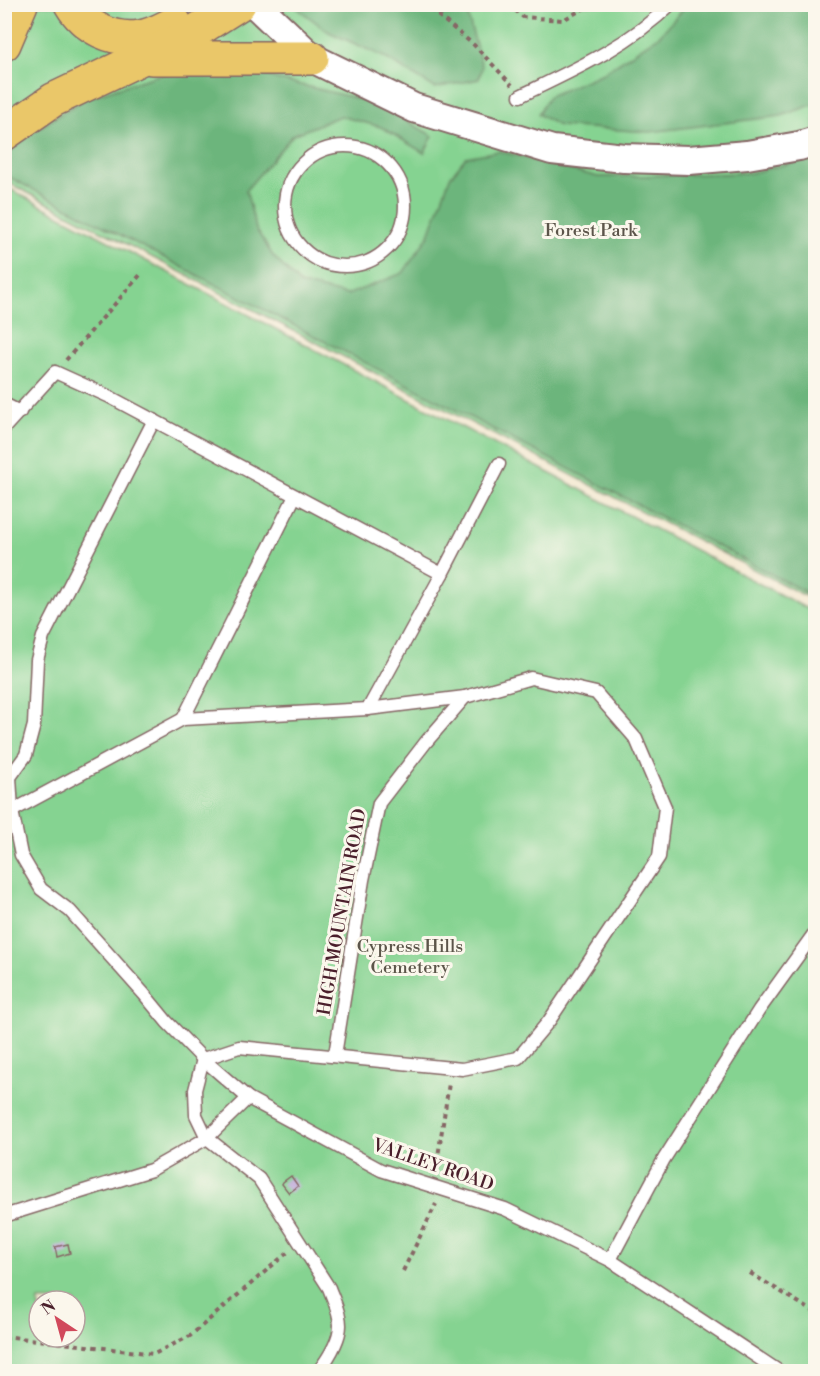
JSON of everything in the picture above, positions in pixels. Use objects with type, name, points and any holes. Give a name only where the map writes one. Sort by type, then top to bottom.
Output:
[{"type":"highway","points":[[4,44],[21,4]]},
{"type":"highway","points":[[70,4],[88,25],[120,37],[141,37],[183,13],[205,4]]},
{"type":"highway","points":[[4,134],[53,100],[195,32],[240,4]]},
{"type":"highway","points":[[144,58],[312,58]]},
{"type":"street","points":[[255,4],[312,58],[414,108],[552,150],[624,158],[689,160],[747,155],[816,141]]},
{"type":"lane","points":[[520,96],[637,34],[671,4]]},
{"type":"lane","points":[[351,146],[370,150],[386,161],[398,176],[405,193],[406,212],[401,231],[390,247],[375,259],[358,266],[339,267],[320,262],[304,251],[292,237],[285,219],[285,200],[289,182],[300,165],[315,153],[332,147],[351,146]]},
{"type":"lane","points":[[4,428],[55,372],[154,420],[442,574]]},
{"type":"lane","points":[[4,404],[20,412]]},
{"type":"lane","points":[[7,775],[26,755],[34,725],[38,660],[44,637],[154,420]]},
{"type":"lane","points":[[368,709],[500,464]]},
{"type":"lane","points":[[183,719],[295,496]]},
{"type":"lane","points":[[8,814],[183,719],[368,709],[465,697],[531,678],[596,693],[636,739],[665,807],[659,857],[549,1021],[518,1058],[462,1068],[239,1047],[203,1059],[195,1090],[196,1115],[207,1138],[259,1179],[329,1288],[340,1326],[330,1355],[318,1371]]},
{"type":"lane","name":"HIGH MOUNTAIN ROAD","points":[[335,1055],[363,880],[379,804],[426,742],[465,697]]},
{"type":"lane","name":"VALLEY ROAD","points":[[7,775],[8,814],[21,855],[41,889],[70,911],[167,1022],[203,1059],[248,1098],[381,1170],[505,1209],[610,1260],[780,1371]]},
{"type":"lane","points":[[610,1260],[664,1159],[759,1010],[816,931]]},
{"type":"lane","points":[[4,1216],[151,1170],[207,1138],[248,1098]]},
{"type":"path","points":[[424,4],[474,45],[520,96]]},
{"type":"path","points":[[508,4],[523,17],[563,20],[592,4]]},
{"type":"path","points":[[55,372],[141,274]]},
{"type":"path","points":[[404,1271],[438,1187],[451,1067]]},
{"type":"path","points":[[4,1338],[12,1337],[154,1354],[190,1336],[299,1242]]},
{"type":"path","points":[[750,1273],[816,1313]]},
{"type":"green space","points":[[688,4],[815,5],[815,104],[781,116],[650,132],[559,126],[538,114],[549,96],[603,73],[659,36]]},
{"type":"green space","name":"Forest Park","points":[[4,5],[815,5],[815,601],[5,181]]},
{"type":"green space","points":[[293,5],[465,5],[482,67],[479,79],[435,88],[382,56],[329,32]]},
{"type":"green space","points":[[174,70],[250,70],[280,80],[376,103],[433,136],[424,153],[381,127],[340,116],[293,135],[246,190],[256,229],[273,256],[300,284],[347,295],[403,273],[429,235],[450,177],[466,157],[499,151],[598,177],[751,173],[815,157],[815,597],[5,175],[4,150],[86,98]]},
{"type":"green space","name":"Cypress Hills Cemetery","points":[[4,186],[815,613],[815,1371],[5,1371]]},
{"type":"building","points":[[291,1176],[298,1186],[289,1193],[282,1184]]},
{"type":"building","points":[[68,1244],[70,1253],[57,1257],[55,1247]]}]
